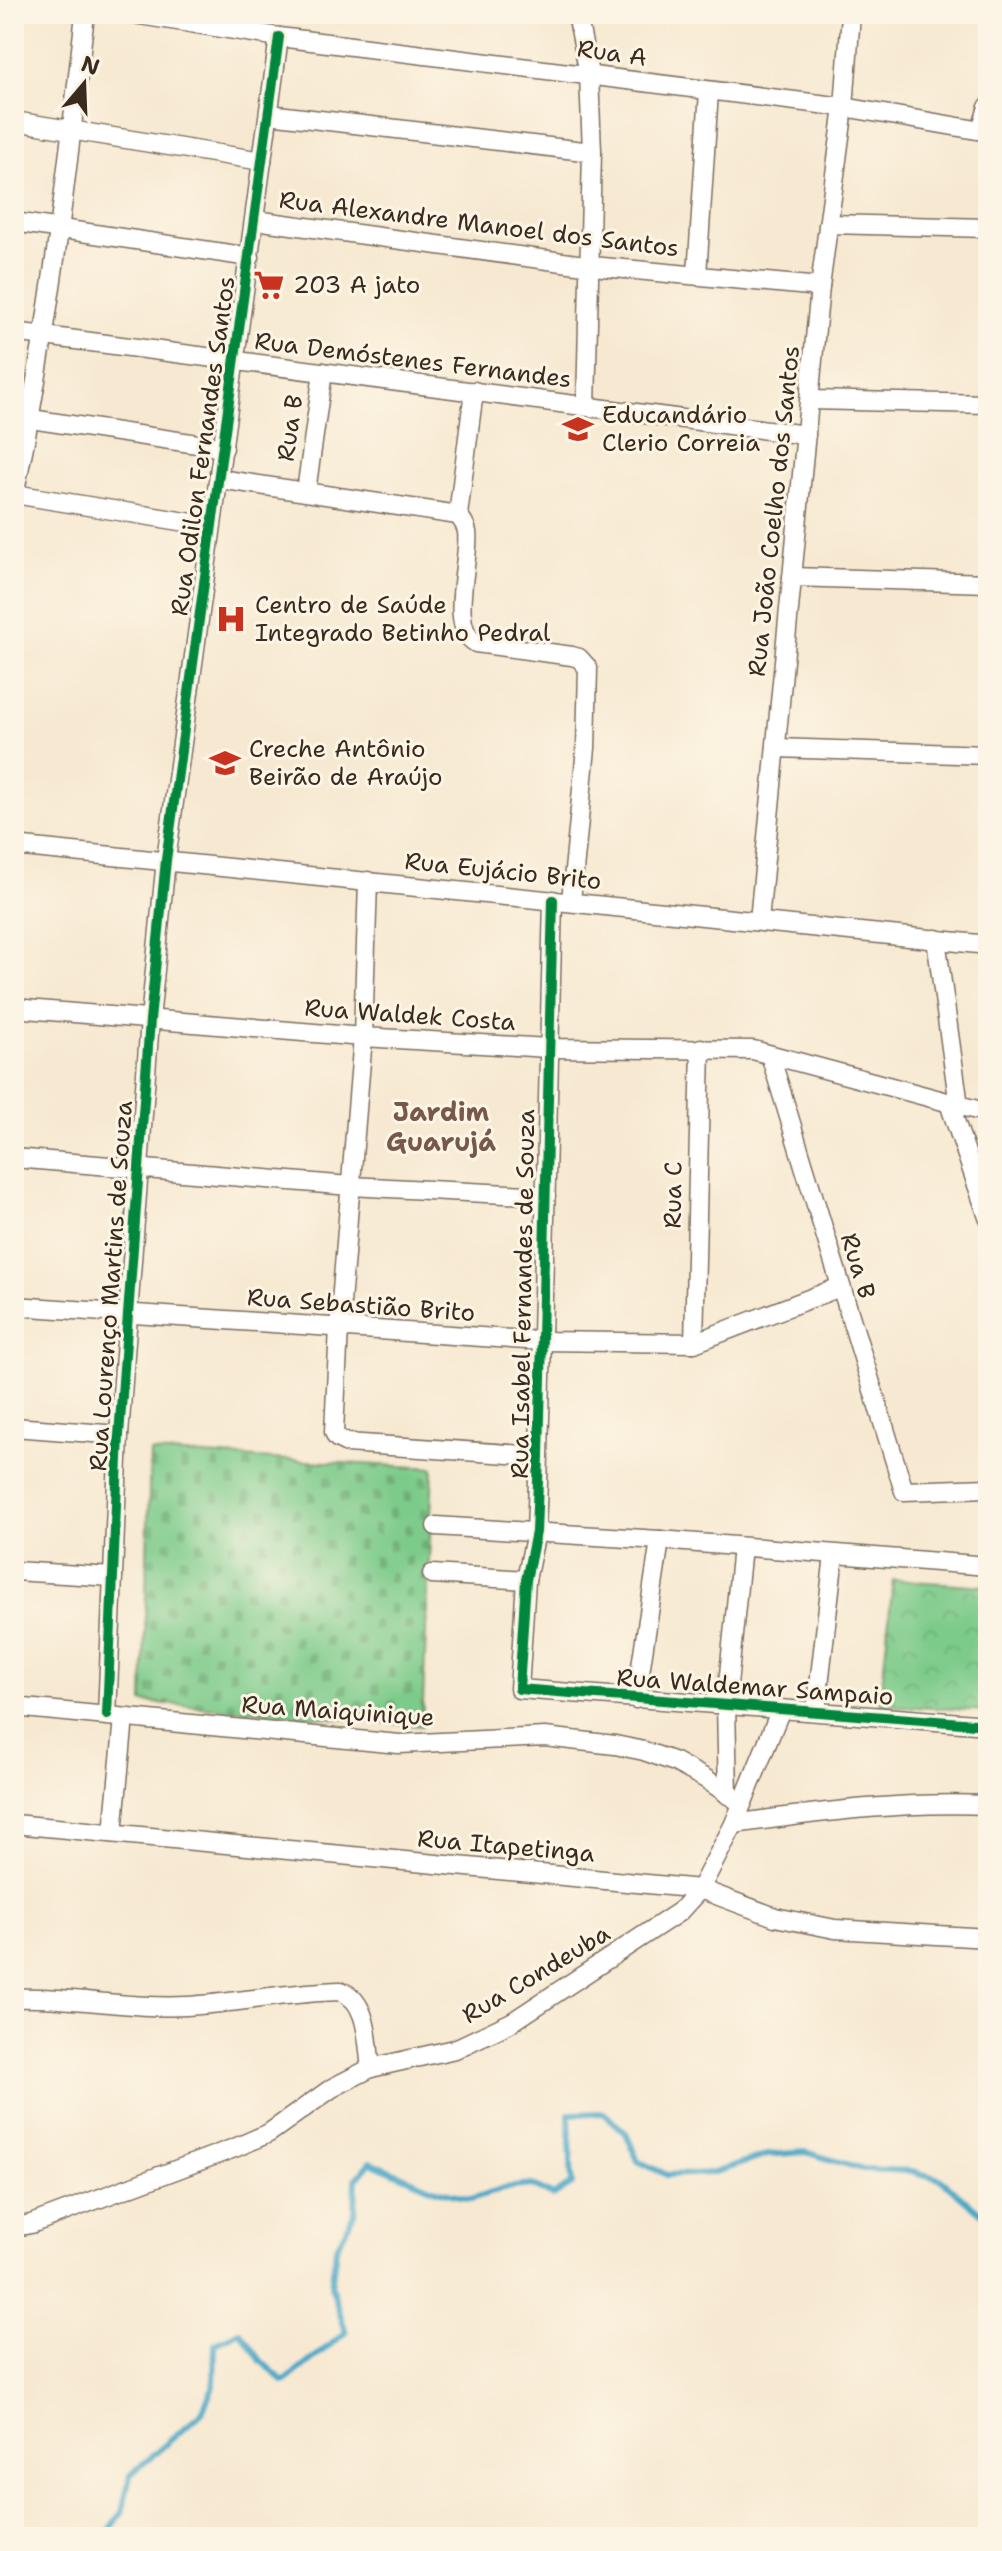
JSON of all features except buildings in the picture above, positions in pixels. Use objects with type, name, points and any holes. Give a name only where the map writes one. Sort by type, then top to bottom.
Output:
[{"type":"street","points":[[85,14],[44,338],[31,419],[14,495],[211,526]]},
{"type":"street","name":"Rua A","points":[[133,14],[279,37],[844,107],[984,131]]},
{"type":"street","points":[[577,14],[589,74],[592,152],[592,266],[586,407]]},
{"type":"street","points":[[844,107],[851,14]]},
{"type":"street","name":"Rua Odilon Fernandes Santos","points":[[166,860],[279,37]]},
{"type":"street","name":"Rua Alexandre Manoel dos Santos","points":[[697,275],[709,91]]},
{"type":"street","name":"Rua João Coelho dos Santos","points":[[759,921],[820,287],[844,107]]},
{"type":"street","points":[[984,131],[988,107]]},
{"type":"street","points":[[269,114],[592,152]]},
{"type":"street","points":[[14,121],[262,161]]},
{"type":"street","name":"Rua Alexandre Manoel dos Santos","points":[[255,220],[592,266],[820,287]]},
{"type":"street","points":[[14,222],[250,257]]},
{"type":"street","points":[[828,224],[988,228]]},
{"type":"street","name":"Rua Demóstenes Fernandes","points":[[14,332],[806,435]]},
{"type":"street","name":"Rua B","points":[[306,491],[323,372]]},
{"type":"street","points":[[219,479],[458,515],[474,391]]},
{"type":"street","points":[[810,400],[988,404]]},
{"type":"street","points":[[31,419],[224,448]]},
{"type":"street","name":"Rua Isabel Fernandes de Souza","points":[[458,515],[468,533],[463,624],[470,640],[572,656],[579,658],[588,668],[586,748],[562,901],[548,1048],[536,1532],[526,1580],[519,1689]]},
{"type":"street","points":[[792,577],[988,583]]},
{"type":"street","points":[[776,748],[988,755]]},
{"type":"street","name":"Rua Eujácio Brito","points":[[14,846],[988,945]]},
{"type":"street","name":"Rua Lourenço Martins de Souza","points":[[113,1833],[113,1577],[119,1435],[150,1020],[166,860]]},
{"type":"street","points":[[368,881],[363,1037],[339,1327],[334,1432],[342,1441],[539,1456]]},
{"type":"street","points":[[936,939],[954,1105],[988,1217]]},
{"type":"street","name":"Rua Waldek Costa","points":[[14,1008],[363,1037],[548,1048],[753,1050],[988,1113]]},
{"type":"street","name":"Rua C","points":[[694,1343],[701,1048]]},
{"type":"street","name":"Rua B","points":[[770,1055],[904,1491],[988,1488]]},
{"type":"street","points":[[14,1158],[350,1186],[546,1196]]},
{"type":"street","name":"Rua Sebastião Brito","points":[[14,1306],[542,1341],[694,1343],[840,1287]]},
{"type":"street","points":[[14,1427],[119,1435]]},
{"type":"street","points":[[436,1526],[988,1566]]},
{"type":"street","points":[[636,1699],[660,1540]]},
{"type":"street","points":[[734,1799],[726,1704],[742,1547]]},
{"type":"street","points":[[816,1711],[834,1555]]},
{"type":"street","points":[[14,1571],[113,1577]]},
{"type":"street","points":[[432,1574],[526,1580]]},
{"type":"street","name":"Rua Waldemar Sampaio","points":[[519,1689],[988,1725]]},
{"type":"street","name":"Rua Maiquinique","points":[[14,1707],[399,1744],[545,1737],[615,1745],[675,1762],[734,1799]]},
{"type":"street","name":"Rua Condeuba","points":[[23,2224],[269,2133],[332,2088],[371,2068],[455,2049],[512,2022],[679,1912],[700,1889],[734,1824],[734,1799],[781,1709]]},
{"type":"street","points":[[734,1824],[834,1810],[944,1803],[988,1805]]},
{"type":"street","name":"Rua Itapetinga","points":[[14,1824],[700,1889],[775,1917],[835,1929],[988,1938]]},
{"type":"street","points":[[14,1998],[187,2006],[341,1991],[356,2000],[361,2009],[371,2068]]},
{"type":"green space","points":[[150,1452],[433,1468],[422,1726],[143,1702]]},
{"type":"green space","points":[[893,1580],[988,1586],[988,1711],[880,1705]]},
{"type":"waterway","points":[[105,2537],[122,2513],[130,2475],[201,2414],[214,2385],[215,2344],[240,2331],[261,2361],[284,2382],[346,2332],[331,2286],[336,2249],[355,2212],[356,2179],[370,2162],[433,2189],[471,2199],[504,2188],[532,2185],[553,2196],[572,2184],[569,2114],[604,2113],[626,2133],[638,2161],[667,2175],[713,2173],[768,2155],[805,2152],[863,2169],[912,2171],[940,2179],[988,2219]]},
{"type":"cycle path","points":[[107,1715],[119,1435],[150,1020],[166,860],[279,37]]},
{"type":"cycle path","points":[[553,900],[536,1532],[526,1580],[519,1689],[988,1725]]},
{"type":"place","name":"203 A jato","points":[[269,285]]},
{"type":"place","name":"Educandário Clerio Correia","points":[[578,429]]},
{"type":"place","name":"Centro de Saúde Integrado Betinho Pedral","points":[[231,619]]},
{"type":"place","name":"Creche Antônio Beirão de Araújo","points":[[225,763]]},
{"type":"district","name":"Jardim Guarujá","points":[[441,1126]]}]
